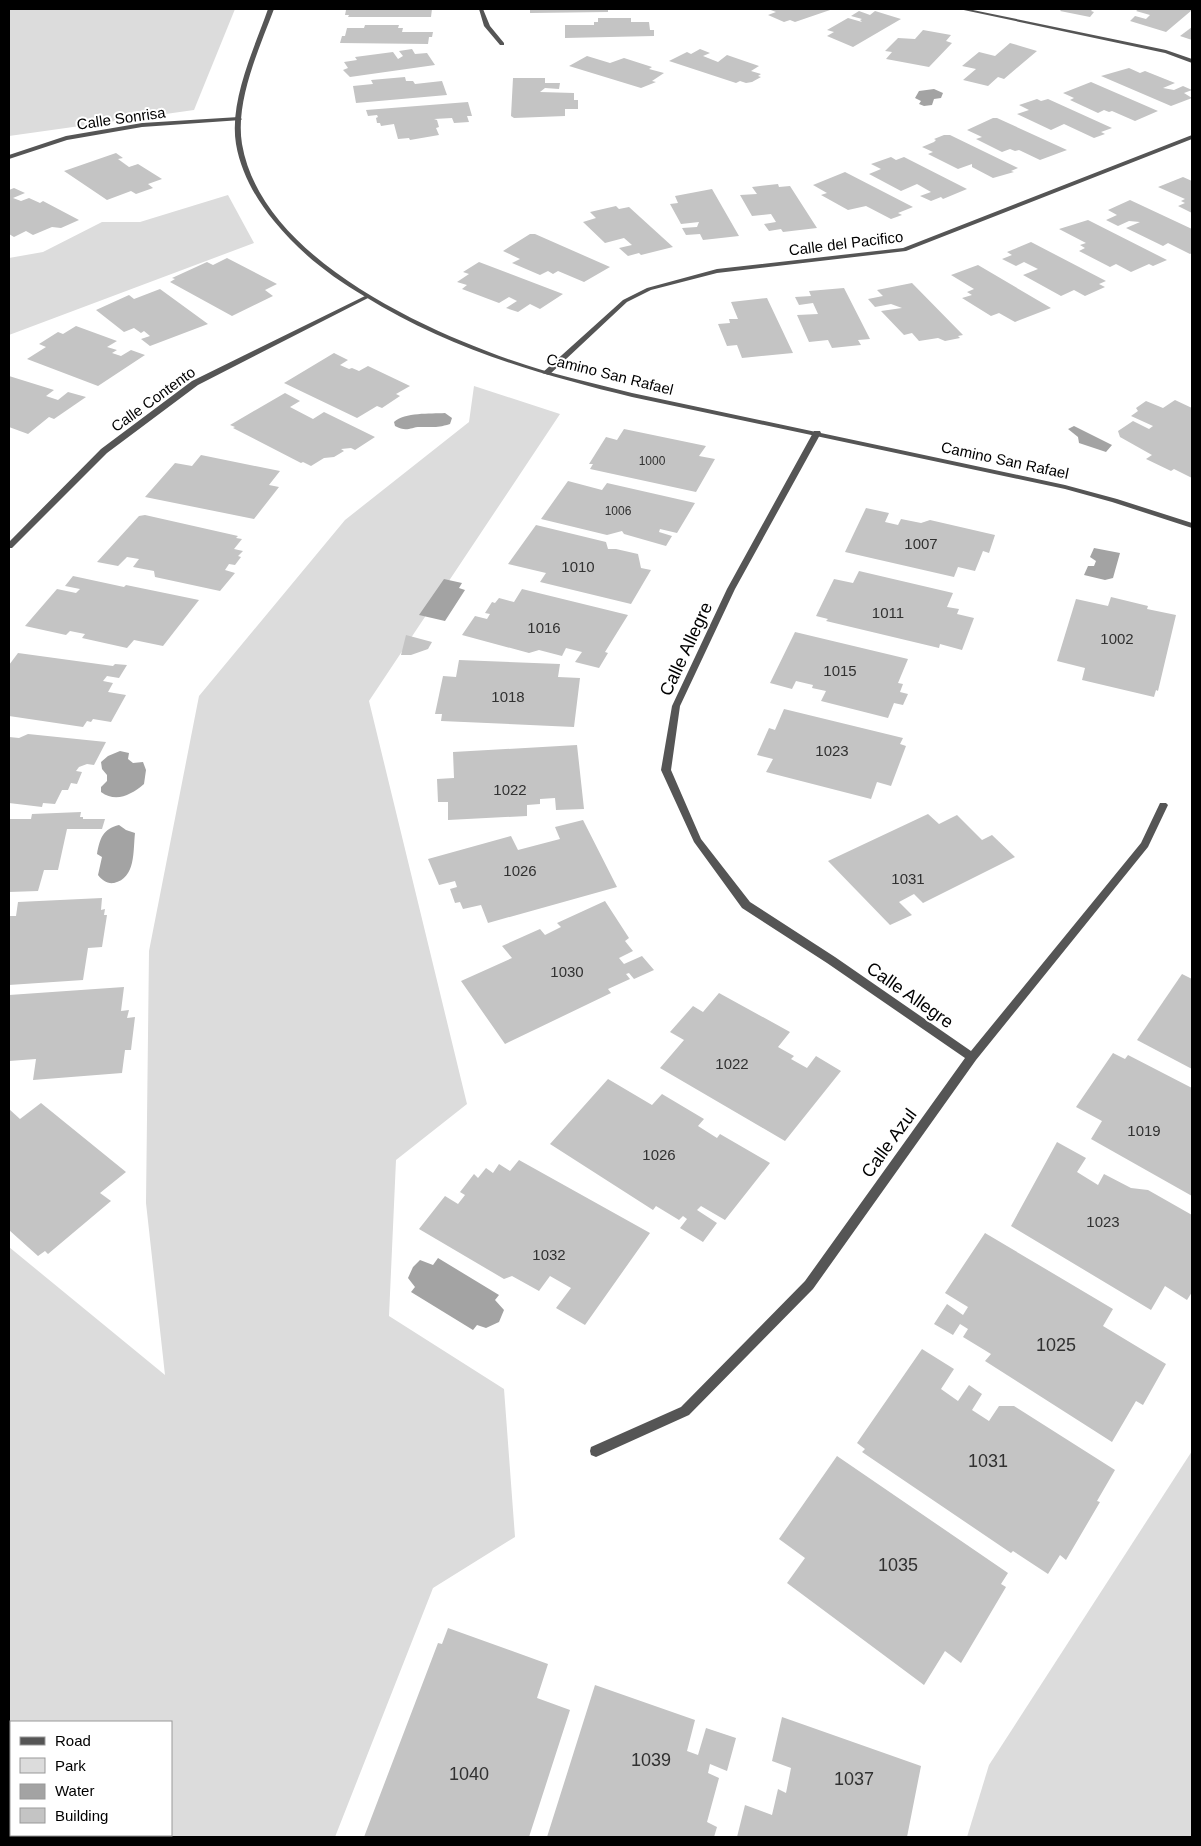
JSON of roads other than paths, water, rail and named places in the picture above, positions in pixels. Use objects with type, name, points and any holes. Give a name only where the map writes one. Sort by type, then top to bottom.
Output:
[{"type":"street","name":"Camino San Rafael","points":[[271,9],[241,100],[238,133],[242,160],[259,195],[287,232],[313,259],[367,297],[406,319],[452,341],[546,373],[636,397],[817,433],[1087,492],[1192,526]]},
{"type":"street","points":[[480,9],[487,26],[502,44]]},
{"type":"street","points":[[962,9],[1166,52],[1192,61]]},
{"type":"street","name":"Calle Sonrisa","points":[[9,157],[66,138],[142,125],[239,119]]},
{"type":"street","name":"Calle del Pacifico","points":[[546,373],[625,301],[650,289],[717,271],[904,250],[1192,137]]},
{"type":"street","name":"Calle Contento","points":[[9,546],[104,451],[195,383],[367,297]]},
{"type":"street","name":"Calle Allegre","points":[[817,433],[731,589],[676,706],[666,770],[697,840],[746,905],[831,960],[972,1058]]},
{"type":"street","name":"Calle Azul","points":[[596,1451],[685,1411],[809,1284],[972,1058],[1145,845],[1163,805]]},
{"type":"water","points":[[934,89],[943,93],[941,98],[934,99],[932,105],[924,106],[919,104],[921,101],[915,98],[919,91]]},
{"type":"water","points":[[445,413],[452,418],[450,424],[439,427],[403,429],[395,426],[394,422],[411,415]]},
{"type":"water","points":[[1074,426],[1112,445],[1106,452],[1079,443],[1078,437],[1068,429]]},
{"type":"water","points":[[1094,548],[1120,553],[1113,578],[1105,580],[1084,575],[1088,566],[1094,566],[1096,561],[1090,557]]},
{"type":"water","points":[[444,579],[462,583],[459,588],[465,590],[445,621],[419,615]]},
{"type":"water","points":[[120,751],[129,753],[128,759],[133,763],[143,762],[146,770],[144,784],[129,794],[112,797],[101,792],[101,787],[107,781],[107,775],[102,769],[101,762],[108,756]]},
{"type":"water","points":[[119,825],[135,833],[132,863],[126,876],[114,883],[109,883],[98,875],[102,857],[97,854],[103,835],[109,829]]},
{"type":"water","points":[[438,1258],[499,1295],[495,1300],[504,1310],[499,1322],[486,1328],[477,1325],[473,1330],[411,1292],[415,1287],[408,1278],[413,1267],[420,1260],[433,1265]]}]
